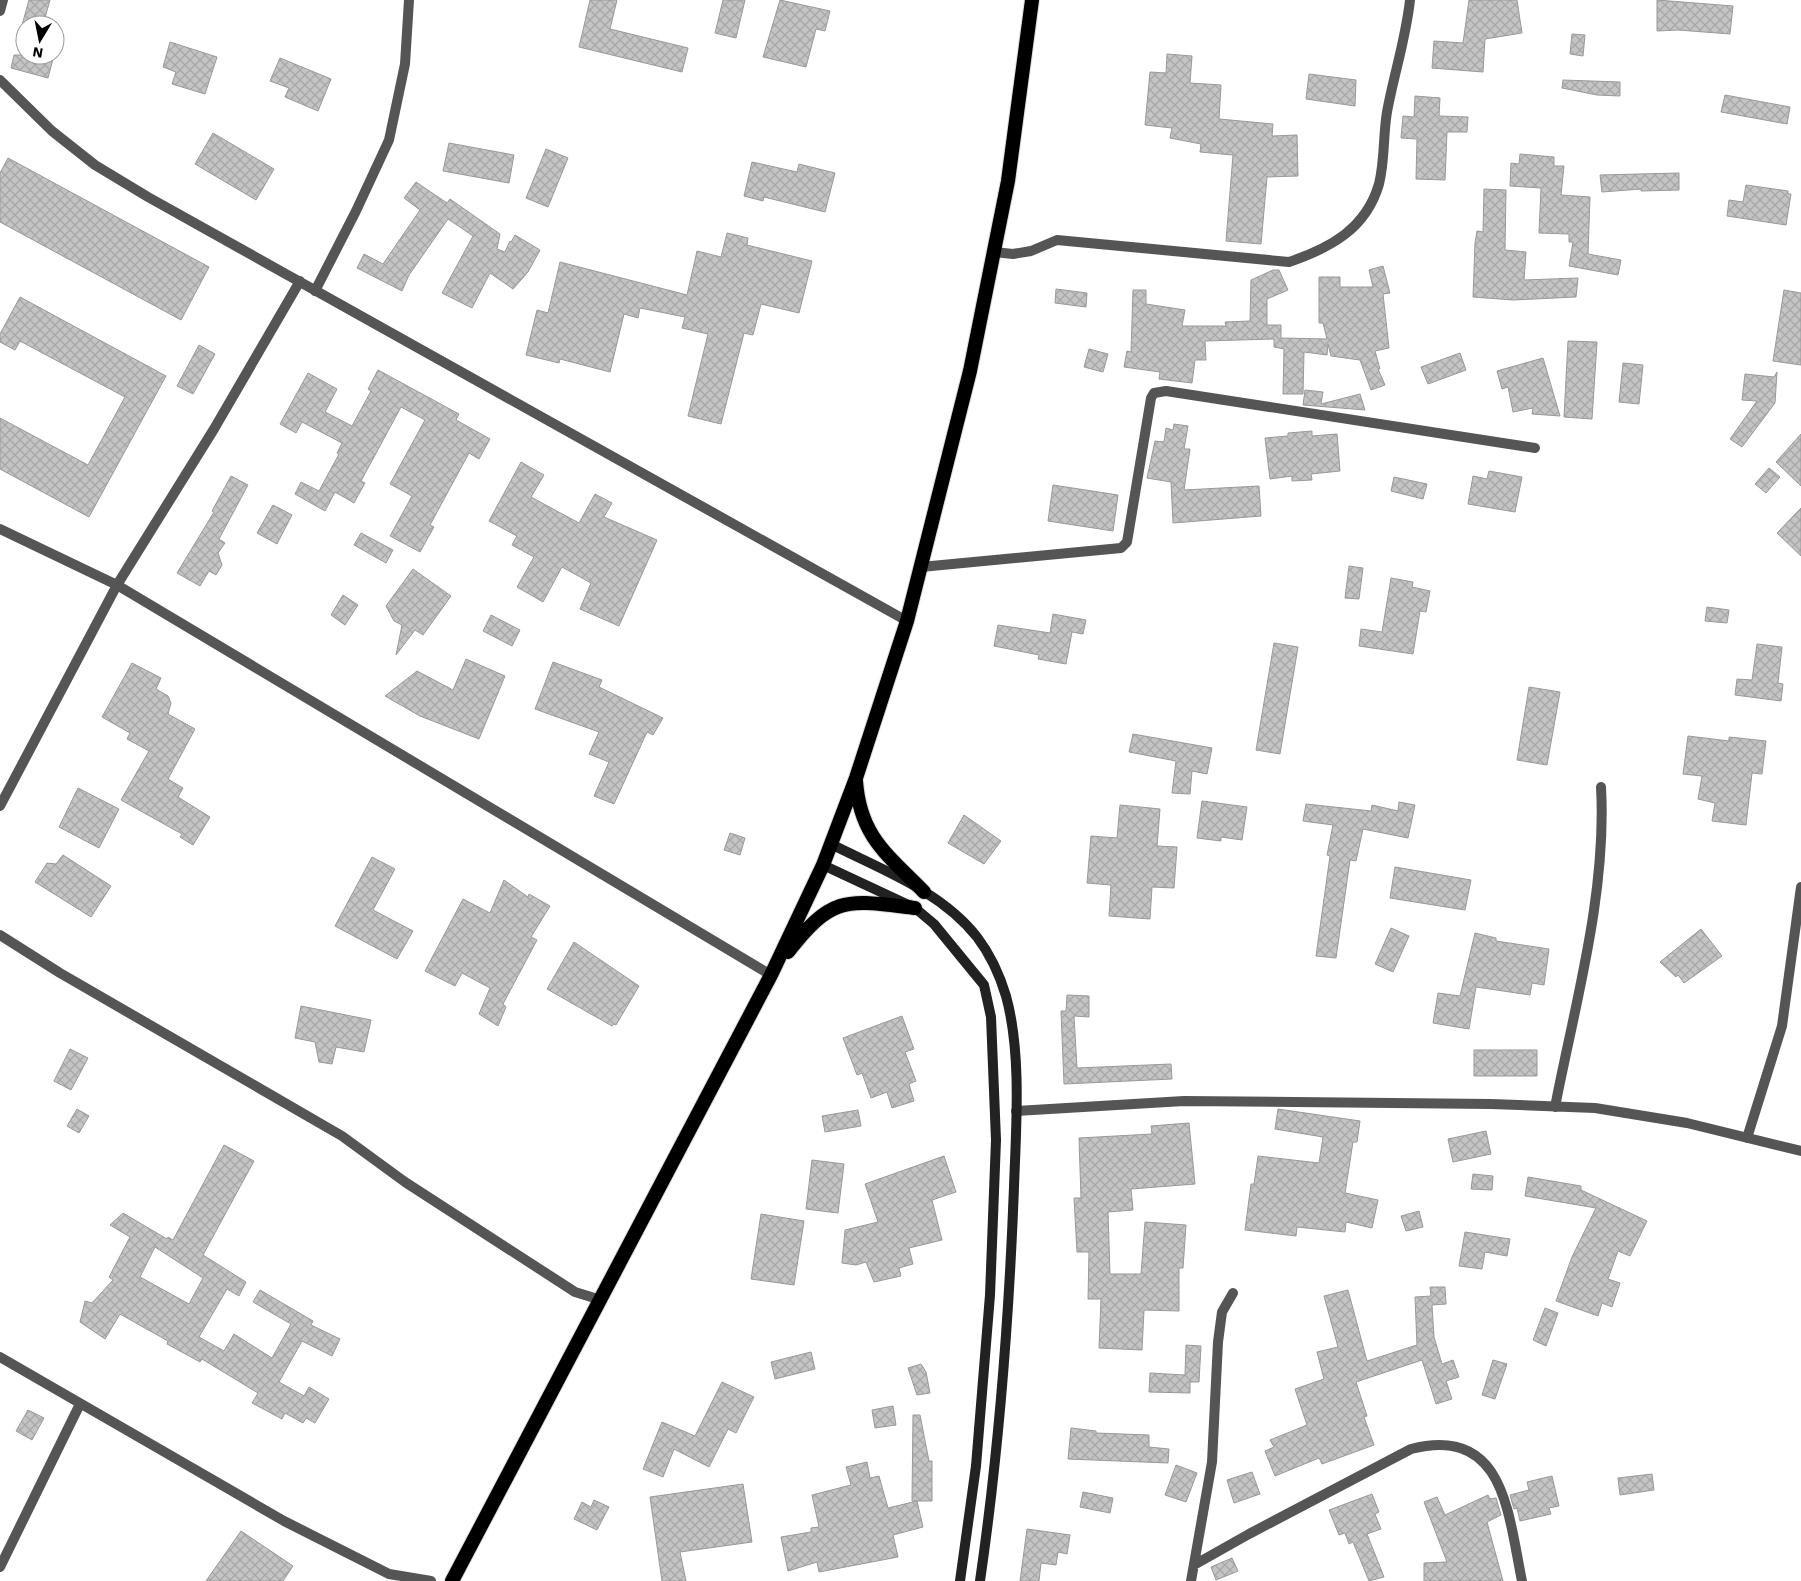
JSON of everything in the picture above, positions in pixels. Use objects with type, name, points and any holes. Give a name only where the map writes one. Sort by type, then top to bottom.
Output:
[{"type":"highway","points":[[452,1581],[771,975],[822,865],[856,778],[908,621],[970,371],[1008,181],[1032,0]]},
{"type":"highway","points":[[856,778],[857,793],[868,832],[884,852],[924,892]]},
{"type":"highway","points":[[771,975],[805,930],[834,907],[845,903],[864,902],[915,908]]},
{"type":"main road","points":[[831,844],[924,892],[956,914],[978,938],[997,969],[1006,997],[1013,1039],[1016,1111],[1010,1288],[994,1484],[980,1581]]},
{"type":"main road","points":[[822,865],[915,908],[934,924],[984,985],[992,1017],[996,1140],[990,1295],[976,1466],[960,1581]]},
{"type":"street","points":[[0,11],[3,0]]},
{"type":"street","points":[[315,291],[356,211],[389,140],[405,64],[409,0]]},
{"type":"street","points":[[994,252],[1013,254],[1031,251],[1057,240],[1289,262],[1321,251],[1351,231],[1369,208],[1379,184],[1387,114],[1410,0]]},
{"type":"street","points":[[0,80],[52,131],[95,165],[315,291],[908,621]]},
{"type":"street","points":[[0,806],[117,585],[214,429],[300,281]]},
{"type":"street","points":[[921,567],[1121,548],[1127,542],[1151,398],[1158,392],[1166,391],[1535,448]]},
{"type":"street","points":[[0,530],[117,585],[771,975]]},
{"type":"street","points":[[1555,1107],[1592,920],[1603,828],[1601,787]]},
{"type":"street","points":[[1747,1138],[1782,1026],[1801,888]]},
{"type":"street","points":[[0,936],[60,973],[342,1136],[405,1182],[574,1292],[600,1300]]},
{"type":"street","points":[[1016,1111],[1184,1101],[1491,1104],[1595,1108],[1647,1116],[1801,1151]]},
{"type":"street","points":[[1192,1581],[1212,1462],[1218,1342],[1222,1312],[1233,1293]]},
{"type":"street","points":[[0,1357],[284,1521],[392,1577],[431,1581]]},
{"type":"street","points":[[0,1567],[80,1404]]},
{"type":"street","points":[[1194,1565],[1411,1449],[1429,1445],[1447,1445],[1470,1452],[1491,1469],[1500,1488],[1522,1581]]},
{"type":"building","points":[[29,0],[50,0],[46,15],[25,15]]},
{"type":"building","points":[[590,0],[617,0],[610,29],[688,48],[682,72],[579,47]]},
{"type":"building","points":[[723,0],[745,0],[736,38],[715,33]]},
{"type":"building","points":[[780,0],[830,11],[825,31],[816,29],[806,67],[763,57]]},
{"type":"building","points":[[1469,0],[1517,0],[1522,33],[1485,39],[1483,72],[1432,68],[1434,41],[1463,43]]},
{"type":"building","points":[[1657,0],[1733,6],[1730,34],[1678,30],[1657,31]]},
{"type":"building","points":[[1572,34],[1585,35],[1583,56],[1570,54]]},
{"type":"building","points":[[170,42],[217,57],[205,94],[172,84],[176,72],[163,67]]},
{"type":"building","points":[[1167,54],[1192,56],[1190,83],[1221,85],[1219,119],[1273,124],[1272,136],[1297,135],[1298,176],[1267,177],[1261,244],[1226,241],[1233,155],[1200,152],[1201,144],[1170,138],[1172,128],[1145,125],[1150,72],[1166,73]]},
{"type":"building","points":[[14,55],[15,65],[51,65],[48,78],[11,68]]},
{"type":"building","points":[[280,58],[331,79],[318,111],[285,97],[289,88],[270,81]]},
{"type":"building","points":[[1309,74],[1356,80],[1355,106],[1306,99]]},
{"type":"building","points":[[1563,80],[1620,82],[1620,96],[1597,95],[1562,88]]},
{"type":"building","points":[[1725,95],[1790,107],[1787,124],[1721,112]]},
{"type":"building","points":[[1415,96],[1440,98],[1439,116],[1468,117],[1467,132],[1447,132],[1445,180],[1416,179],[1417,139],[1401,138],[1403,116],[1414,117]]},
{"type":"building","points":[[213,133],[274,169],[256,200],[195,164]]},
{"type":"building","points":[[449,143],[514,155],[509,183],[443,171]]},
{"type":"building","points":[[546,149],[568,158],[548,207],[526,198]]},
{"type":"building","points":[[1520,154],[1554,157],[1554,166],[1564,166],[1561,195],[1590,197],[1588,254],[1621,260],[1618,275],[1569,266],[1573,242],[1569,242],[1569,234],[1539,233],[1541,188],[1510,186],[1511,163],[1519,164]]},
{"type":"building","points":[[8,158],[209,267],[181,320],[0,222],[0,173]]},
{"type":"building","points":[[752,162],[797,172],[799,164],[835,173],[825,212],[764,197],[763,201],[744,196]]},
{"type":"building","points":[[1679,173],[1679,190],[1641,191],[1641,189],[1602,192],[1600,175]]},
{"type":"building","points":[[416,182],[447,203],[450,199],[500,234],[497,249],[505,252],[515,235],[540,250],[528,272],[513,289],[490,273],[472,308],[442,293],[473,236],[448,219],[409,275],[402,291],[357,268],[364,254],[383,264],[420,210],[404,198]]},
{"type":"building","points":[[1746,185],[1788,191],[1788,194],[1791,194],[1786,225],[1727,216],[1729,200],[1743,202]]},
{"type":"building","points":[[1484,189],[1506,190],[1505,250],[1526,252],[1524,280],[1578,278],[1576,297],[1513,300],[1473,297],[1475,243],[1477,231],[1483,232]]},
{"type":"building","points":[[727,233],[748,238],[747,245],[812,261],[799,313],[761,304],[753,335],[744,333],[721,424],[688,416],[708,334],[682,328],[685,317],[640,308],[638,318],[624,314],[610,372],[560,359],[559,363],[526,355],[537,310],[548,313],[560,262],[687,295],[697,251],[721,257]]},
{"type":"building","points":[[1383,266],[1390,293],[1383,294],[1389,348],[1375,351],[1380,369],[1378,369],[1385,385],[1371,390],[1360,360],[1331,356],[1328,344],[1327,355],[1304,352],[1303,394],[1283,394],[1284,349],[1274,347],[1274,339],[1205,341],[1206,360],[1195,360],[1192,383],[1159,379],[1160,372],[1124,367],[1127,351],[1131,352],[1133,290],[1146,290],[1146,304],[1185,310],[1182,326],[1226,326],[1225,322],[1250,321],[1251,280],[1273,270],[1279,270],[1288,290],[1267,299],[1267,325],[1281,325],[1281,338],[1327,339],[1323,323],[1319,323],[1319,277],[1340,277],[1340,287],[1373,287],[1369,270]]},
{"type":"building","points":[[1056,289],[1087,293],[1086,307],[1055,303]]},
{"type":"building","points":[[1784,290],[1801,293],[1801,365],[1773,361]]},
{"type":"building","points":[[20,297],[166,376],[89,517],[0,469],[0,418],[88,465],[125,397],[20,341],[15,350],[0,342],[0,334]]},
{"type":"building","points":[[1568,341],[1597,342],[1592,419],[1564,417]]},
{"type":"building","points":[[199,345],[215,354],[193,394],[177,386]]},
{"type":"building","points":[[1089,349],[1108,354],[1103,372],[1084,367]]},
{"type":"building","points":[[1460,353],[1466,370],[1428,384],[1421,367]]},
{"type":"building","points":[[1543,358],[1560,416],[1532,414],[1533,408],[1513,412],[1508,387],[1502,389],[1497,371]]},
{"type":"building","points":[[1623,363],[1643,365],[1639,404],[1619,402]]},
{"type":"building","points":[[378,370],[459,414],[456,420],[490,439],[479,459],[469,453],[430,525],[434,527],[420,552],[390,536],[412,496],[390,484],[425,420],[401,407],[361,481],[365,483],[354,503],[335,492],[325,511],[295,494],[301,482],[319,491],[339,454],[337,453],[342,443],[302,422],[296,433],[280,424],[308,373],[337,389],[325,412],[352,426],[371,391],[368,389]]},
{"type":"building","points":[[1777,372],[1775,403],[1742,447],[1730,439],[1757,401],[1742,400],[1745,374],[1774,377]]},
{"type":"building","points":[[1305,390],[1323,392],[1321,404],[1360,394],[1365,410],[1303,405]]},
{"type":"building","points":[[1174,424],[1188,426],[1184,449],[1190,449],[1184,490],[1259,486],[1261,516],[1173,523],[1171,482],[1147,478],[1155,441],[1164,442],[1166,428],[1173,430]]},
{"type":"building","points":[[1312,431],[1312,436],[1337,434],[1340,471],[1311,474],[1312,480],[1292,481],[1292,476],[1270,479],[1265,438],[1288,436],[1288,433]]},
{"type":"building","points":[[1801,434],[1801,486],[1776,462]]},
{"type":"building","points":[[521,462],[544,475],[531,497],[579,523],[595,494],[612,503],[604,517],[657,540],[619,626],[580,609],[591,583],[562,567],[543,602],[517,587],[534,557],[512,545],[517,536],[489,521]]},
{"type":"building","points":[[1769,468],[1780,477],[1766,493],[1755,484]]},
{"type":"building","points":[[1489,471],[1522,477],[1515,512],[1468,504],[1473,476],[1487,479]]},
{"type":"building","points":[[231,476],[248,485],[219,539],[225,543],[218,553],[222,565],[216,575],[209,571],[200,586],[177,573],[214,512],[212,511]]},
{"type":"building","points":[[1394,477],[1427,484],[1423,499],[1391,491]]},
{"type":"building","points":[[1053,485],[1118,495],[1113,531],[1048,521]]},
{"type":"building","points":[[273,505],[292,515],[277,544],[257,533]]},
{"type":"building","points":[[1801,508],[1801,556],[1777,533]]},
{"type":"building","points":[[361,533],[393,550],[386,563],[354,545]]},
{"type":"building","points":[[1349,566],[1363,568],[1359,599],[1345,598]]},
{"type":"building","points":[[413,569],[451,596],[423,635],[415,630],[396,655],[402,625],[394,621],[386,606]]},
{"type":"building","points":[[1391,578],[1413,582],[1412,587],[1430,591],[1426,612],[1420,611],[1413,654],[1359,646],[1361,629],[1382,632]]},
{"type":"building","points":[[343,595],[358,605],[345,625],[331,615]]},
{"type":"building","points":[[1707,607],[1729,610],[1727,623],[1705,621]]},
{"type":"building","points":[[1053,614],[1086,620],[1083,634],[1072,632],[1066,664],[1038,659],[1039,655],[994,646],[998,625],[1050,633]]},
{"type":"building","points":[[491,615],[520,630],[512,646],[483,631]]},
{"type":"building","points":[[1274,643],[1298,647],[1280,754],[1256,750]]},
{"type":"building","points":[[1757,644],[1782,647],[1778,683],[1783,684],[1781,701],[1735,695],[1737,679],[1752,680]]},
{"type":"building","points":[[466,659],[505,676],[479,739],[420,716],[385,696],[417,671],[453,690]]},
{"type":"building","points":[[553,662],[602,680],[599,687],[663,718],[653,735],[647,732],[614,804],[594,796],[609,762],[589,754],[599,732],[535,709]]},
{"type":"building","points":[[132,663],[161,678],[156,689],[168,696],[171,703],[168,714],[195,729],[168,779],[183,788],[178,797],[210,817],[193,845],[180,837],[182,834],[121,800],[149,751],[127,739],[130,733],[102,717]]},
{"type":"building","points":[[1529,687],[1560,692],[1547,765],[1517,760]]},
{"type":"building","points":[[1133,734],[1212,748],[1207,774],[1192,771],[1190,794],[1172,793],[1176,761],[1129,752]]},
{"type":"building","points":[[1688,736],[1729,741],[1729,737],[1766,741],[1762,774],[1752,773],[1746,825],[1712,821],[1715,803],[1698,799],[1702,776],[1683,774]]},
{"type":"building","points":[[78,788],[119,809],[99,848],[59,827]]},
{"type":"building","points":[[1202,801],[1247,807],[1242,840],[1221,837],[1221,841],[1197,838]]},
{"type":"building","points":[[1399,802],[1415,805],[1408,838],[1363,829],[1356,861],[1350,860],[1336,958],[1316,956],[1330,856],[1327,855],[1333,825],[1303,821],[1306,804],[1371,811],[1372,805],[1398,811]]},
{"type":"building","points":[[1120,805],[1160,809],[1157,846],[1177,847],[1174,888],[1152,887],[1150,919],[1109,916],[1111,885],[1087,883],[1091,836],[1117,838]]},
{"type":"building","points":[[964,815],[1001,841],[984,864],[948,843]]},
{"type":"building","points":[[730,833],[745,838],[740,855],[724,850]]},
{"type":"building","points":[[63,855],[111,886],[91,917],[35,882],[47,863],[56,864]]},
{"type":"building","points":[[372,857],[395,869],[373,910],[413,931],[397,959],[335,926]]},
{"type":"building","points":[[1395,867],[1471,880],[1465,910],[1390,898]]},
{"type":"building","points":[[504,880],[528,897],[529,894],[550,906],[531,937],[537,940],[503,1004],[506,1007],[498,1026],[479,1014],[490,988],[462,973],[455,986],[425,971],[463,899],[490,913]]},
{"type":"building","points":[[1391,928],[1409,936],[1393,972],[1375,964]]},
{"type":"building","points":[[1701,929],[1722,956],[1684,983],[1678,975],[1676,977],[1660,962]]},
{"type":"building","points":[[1475,933],[1496,938],[1496,941],[1549,949],[1544,985],[1532,983],[1530,995],[1476,987],[1469,1029],[1433,1023],[1438,993],[1460,996]]},
{"type":"building","points":[[574,942],[639,986],[616,1025],[612,1026],[547,989]]},
{"type":"building","points":[[1067,995],[1089,996],[1089,1017],[1074,1016],[1077,1068],[1171,1064],[1172,1079],[1064,1084],[1061,1011],[1066,1011]]},
{"type":"building","points":[[301,1006],[371,1020],[364,1052],[336,1047],[332,1064],[319,1062],[315,1042],[295,1038]]},
{"type":"building","points":[[902,1016],[914,1049],[905,1052],[916,1081],[909,1084],[914,1101],[892,1108],[887,1092],[871,1098],[862,1073],[857,1075],[843,1038]]},
{"type":"building","points":[[70,1049],[88,1058],[71,1090],[54,1081]]},
{"type":"building","points":[[1474,1050],[1537,1050],[1537,1076],[1474,1076]]},
{"type":"building","points":[[77,1109],[89,1116],[79,1133],[67,1126]]},
{"type":"building","points":[[1278,1109],[1360,1121],[1357,1142],[1353,1142],[1345,1193],[1378,1200],[1372,1228],[1346,1222],[1345,1232],[1297,1227],[1296,1236],[1245,1230],[1251,1184],[1254,1184],[1258,1156],[1319,1163],[1323,1137],[1275,1129]]},
{"type":"building","points":[[858,1110],[861,1126],[825,1132],[822,1116]]},
{"type":"building","points":[[1189,1123],[1195,1184],[1131,1189],[1133,1210],[1108,1212],[1110,1274],[1141,1274],[1145,1222],[1186,1225],[1183,1268],[1179,1268],[1179,1311],[1144,1310],[1142,1350],[1099,1348],[1101,1299],[1088,1299],[1089,1252],[1077,1252],[1074,1198],[1081,1198],[1079,1138],[1152,1134],[1151,1126]]},
{"type":"building","points":[[1486,1131],[1491,1154],[1453,1162],[1448,1139]]},
{"type":"building","points":[[224,1145],[254,1161],[203,1255],[246,1282],[239,1296],[227,1289],[199,1337],[224,1351],[234,1334],[272,1358],[291,1324],[253,1302],[260,1290],[313,1321],[311,1325],[340,1339],[332,1356],[302,1341],[279,1382],[304,1396],[309,1387],[329,1399],[315,1423],[306,1418],[303,1423],[285,1413],[282,1419],[252,1403],[258,1393],[202,1359],[200,1362],[167,1344],[168,1341],[120,1314],[105,1339],[80,1322],[85,1301],[92,1303],[113,1280],[109,1277],[130,1237],[110,1225],[123,1213],[167,1239],[168,1237],[173,1240]],"holes":[[[155,1247],[203,1278],[189,1304],[140,1277]]]},
{"type":"building","points":[[944,1156],[956,1192],[932,1200],[942,1240],[909,1248],[913,1264],[899,1268],[901,1276],[874,1282],[866,1262],[856,1265],[842,1263],[845,1230],[878,1222],[865,1184]]},
{"type":"building","points":[[812,1160],[844,1164],[838,1213],[806,1209]]},
{"type":"building","points":[[1473,1174],[1493,1176],[1492,1190],[1471,1189]]},
{"type":"building","points":[[1528,1177],[1581,1186],[1581,1190],[1647,1221],[1630,1256],[1618,1251],[1608,1279],[1620,1283],[1612,1307],[1602,1303],[1598,1316],[1556,1301],[1572,1257],[1596,1208],[1525,1196]]},
{"type":"building","points":[[1419,1211],[1423,1227],[1406,1231],[1401,1216]]},
{"type":"building","points":[[761,1214],[804,1221],[794,1285],[751,1279]]},
{"type":"building","points":[[1465,1232],[1510,1239],[1507,1256],[1485,1252],[1482,1269],[1459,1266]]},
{"type":"building","points":[[1430,1287],[1445,1287],[1446,1304],[1432,1305],[1434,1337],[1442,1364],[1453,1360],[1459,1377],[1446,1381],[1452,1399],[1436,1404],[1422,1360],[1356,1382],[1367,1416],[1364,1417],[1374,1445],[1322,1464],[1319,1458],[1275,1476],[1265,1451],[1274,1447],[1270,1440],[1307,1425],[1295,1389],[1324,1379],[1317,1352],[1338,1347],[1324,1296],[1348,1290],[1367,1361],[1417,1345],[1415,1297],[1431,1296]]},
{"type":"building","points":[[1545,1308],[1558,1313],[1546,1346],[1533,1340]]},
{"type":"building","points":[[1186,1345],[1201,1346],[1199,1382],[1190,1382],[1190,1393],[1149,1392],[1150,1373],[1185,1375]]},
{"type":"building","points":[[811,1352],[815,1369],[775,1379],[771,1362]]},
{"type":"building","points":[[1493,1360],[1507,1364],[1495,1399],[1482,1395]]},
{"type":"building","points":[[921,1364],[926,1372],[930,1393],[917,1395],[908,1368]]},
{"type":"building","points":[[722,1382],[754,1397],[736,1433],[728,1429],[709,1467],[674,1449],[663,1477],[643,1469],[662,1422],[695,1436]]},
{"type":"building","points":[[893,1406],[896,1425],[875,1428],[872,1410]]},
{"type":"building","points":[[28,1410],[44,1418],[32,1440],[16,1431]]},
{"type":"building","points":[[913,1415],[920,1415],[929,1461],[932,1461],[932,1501],[912,1501]]},
{"type":"building","points":[[1071,1428],[1096,1431],[1096,1433],[1149,1435],[1149,1447],[1169,1449],[1168,1463],[1068,1459]]},
{"type":"building","points":[[867,1462],[870,1478],[879,1476],[888,1508],[917,1501],[923,1527],[893,1535],[898,1557],[819,1572],[817,1562],[788,1571],[781,1537],[811,1532],[811,1528],[819,1527],[812,1495],[851,1485],[846,1467]]},
{"type":"building","points":[[1176,1465],[1197,1473],[1186,1502],[1165,1495]]},
{"type":"building","points":[[1252,1472],[1260,1494],[1234,1503],[1227,1480]]},
{"type":"building","points":[[1652,1474],[1654,1490],[1620,1495],[1618,1478]]},
{"type":"building","points":[[1552,1476],[1559,1506],[1549,1508],[1551,1514],[1520,1521],[1517,1508],[1514,1509],[1510,1495],[1529,1490],[1527,1482]]},
{"type":"building","points":[[743,1484],[752,1542],[680,1552],[686,1581],[662,1581],[650,1497]]},
{"type":"building","points":[[1083,1492],[1113,1498],[1110,1513],[1080,1507]]},
{"type":"building","points":[[1372,1494],[1379,1512],[1375,1514],[1381,1529],[1367,1534],[1384,1577],[1369,1581],[1353,1542],[1349,1544],[1345,1533],[1339,1535],[1329,1510]]},
{"type":"building","points":[[1488,1495],[1490,1499],[1496,1498],[1501,1515],[1487,1522],[1503,1581],[1424,1581],[1424,1563],[1447,1562],[1424,1502],[1437,1497],[1445,1515]]},
{"type":"building","points":[[594,1500],[609,1507],[597,1530],[574,1519],[582,1502],[591,1507]]},
{"type":"building","points":[[1027,1529],[1070,1535],[1067,1554],[1058,1552],[1056,1565],[1041,1563],[1039,1581],[1020,1581]]},
{"type":"building","points":[[241,1531],[293,1566],[283,1581],[206,1581]]},
{"type":"building","points":[[1232,1558],[1238,1571],[1216,1580],[1211,1567]]}]
